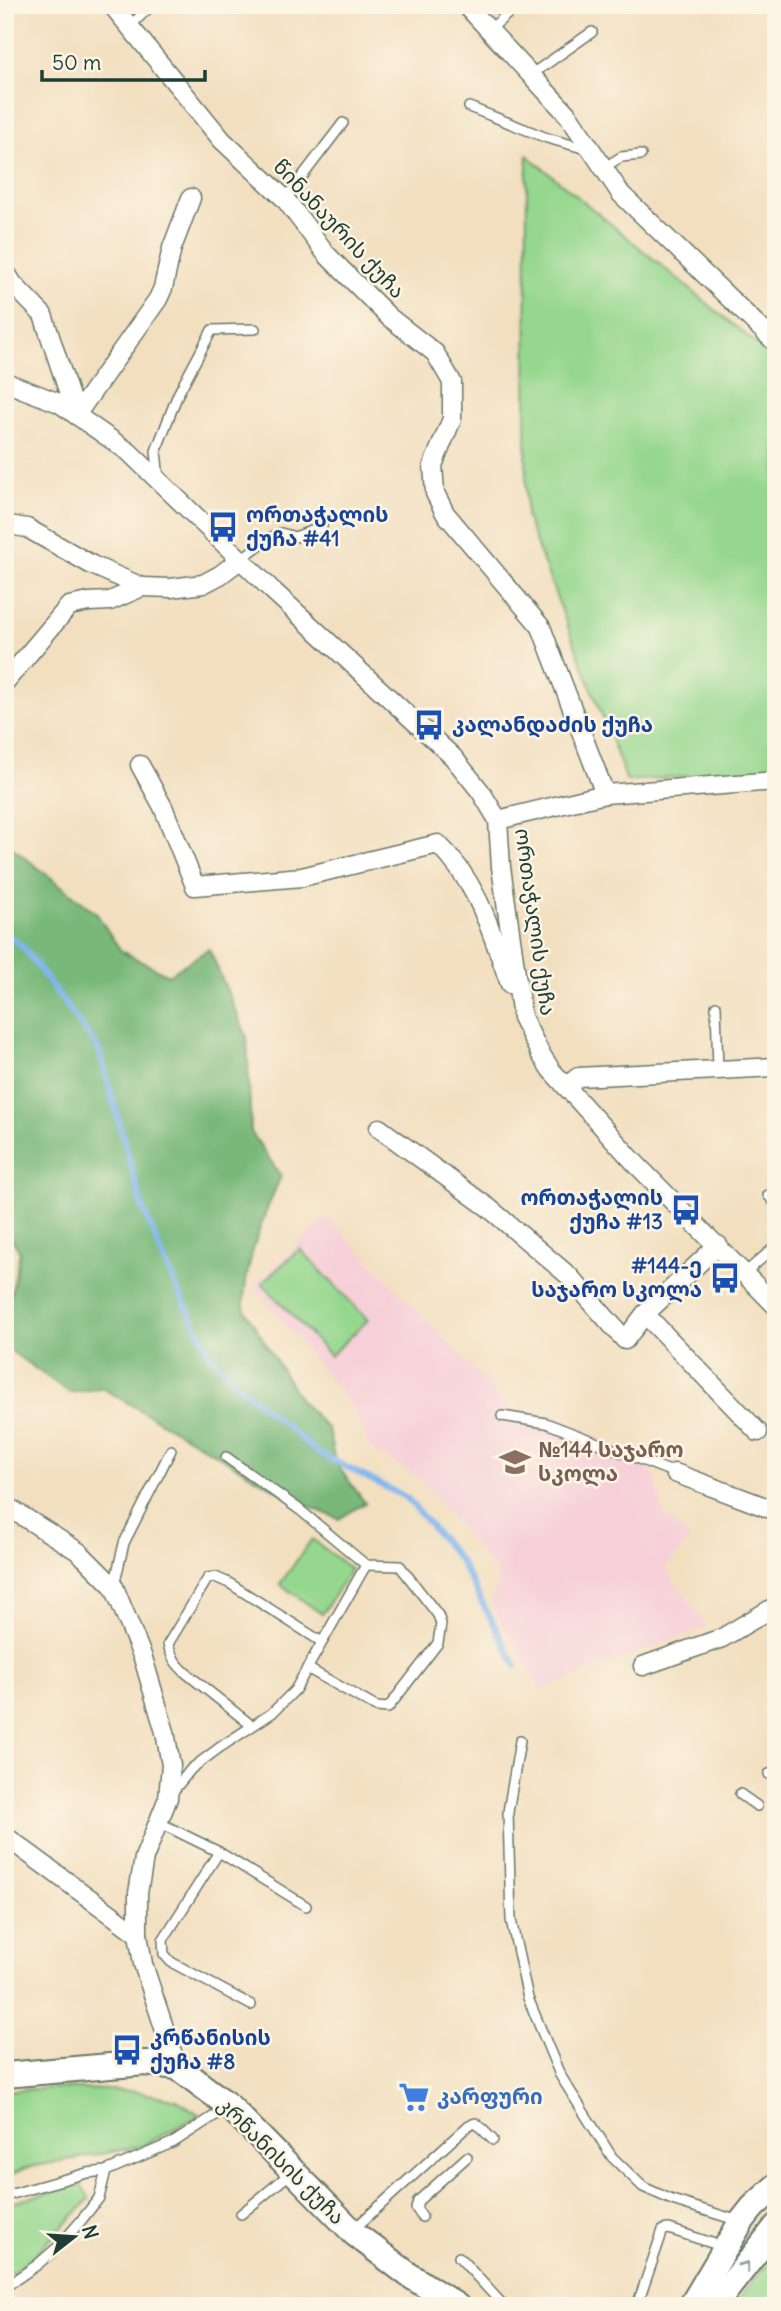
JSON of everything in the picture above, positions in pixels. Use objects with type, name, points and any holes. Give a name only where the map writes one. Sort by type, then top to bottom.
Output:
[{"type":"street","name":"წინანაურის ქუჩა","points":[[112,5],[222,140],[285,199],[327,255],[389,317],[435,353],[452,382],[452,419],[433,466],[435,493],[445,513],[541,627],[605,794]]},
{"type":"street","points":[[466,5],[568,115],[621,194],[776,343]]},
{"type":"street","points":[[76,415],[158,299],[172,248],[191,198]]},
{"type":"street","points":[[5,271],[13,284],[43,315],[76,415]]},
{"type":"street","name":"ორთაჭალის ქუჩა","points":[[5,382],[59,402],[129,452],[453,757],[481,792],[498,820],[501,867],[522,1017],[540,1054],[635,1163],[776,1306]]},
{"type":"street","points":[[5,527],[8,525],[27,528],[92,565],[142,587],[170,588],[203,584],[242,559]]},
{"type":"street","points":[[5,682],[69,606],[110,601],[142,587]]},
{"type":"street","points":[[140,765],[163,807],[195,886],[302,877],[438,844],[456,861],[478,898],[522,1017]]},
{"type":"street","points":[[498,820],[605,794],[776,781]]},
{"type":"street","points":[[566,1087],[578,1077],[776,1067]]},
{"type":"street","points":[[379,1128],[489,1208],[569,1276],[625,1340],[645,1314],[718,1245]]},
{"type":"street","points":[[645,1314],[758,1432]]},
{"type":"street","points":[[675,1473],[776,1511]]},
{"type":"street","points":[[5,1505],[79,1552],[114,1587],[143,1658],[165,1732],[171,1765],[168,1798],[144,1858],[138,1893],[138,1934],[143,1964],[177,2067],[145,2063],[5,2075]]},
{"type":"street","points":[[643,1666],[722,1638],[776,1606]]},
{"type":"street","points":[[5,1836],[138,1934]]},
{"type":"street","name":"კრწანისის ქუჩა","points":[[177,2067],[229,2106],[352,2231],[409,2275],[457,2306]]},
{"type":"street","points":[[691,2306],[741,2222],[776,2186]]},
{"type":"street","points":[[714,2306],[776,2227]]},
{"type":"lane","points":[[130,26],[152,5]]},
{"type":"lane","points":[[488,31],[518,5]]},
{"type":"lane","points":[[532,74],[592,32]]},
{"type":"lane","points":[[469,107],[547,138],[592,150]]},
{"type":"lane","points":[[285,199],[343,122]]},
{"type":"lane","points":[[603,168],[621,157],[641,155]]},
{"type":"lane","points":[[160,481],[156,451],[178,394],[212,330],[255,328]]},
{"type":"lane","points":[[242,559],[269,538],[281,533],[295,537],[322,527]]},
{"type":"lane","points":[[716,1006],[718,1070]]},
{"type":"lane","points":[[768,1195],[776,1203]]},
{"type":"lane","points":[[745,1273],[776,1246]]},
{"type":"lane","points":[[502,1416],[545,1423],[675,1473]]},
{"type":"lane","points":[[114,1587],[124,1543],[172,1450]]},
{"type":"lane","points":[[226,1457],[300,1510],[366,1566],[400,1566],[438,1615],[441,1624],[438,1643],[413,1679],[388,1708],[376,1707],[307,1668]]},
{"type":"lane","points":[[168,1798],[191,1769],[285,1702],[295,1690],[366,1566]]},
{"type":"lane","points":[[251,1726],[186,1673],[171,1655],[168,1644],[208,1578],[215,1577],[229,1583],[322,1642]]},
{"type":"lane","points":[[520,1741],[508,1812],[511,1920],[528,1998],[560,2075],[612,2157],[643,2187],[672,2200],[741,2222]]},
{"type":"lane","points":[[740,1794],[757,1806]]},
{"type":"lane","points":[[158,1822],[219,1852],[306,1906]]},
{"type":"lane","points":[[219,1852],[163,1940],[164,1954],[171,1962],[251,2005]]},
{"type":"lane","points":[[5,2196],[87,2173],[106,2171],[174,2142],[229,2106]]},
{"type":"lane","points":[[352,2231],[469,2125],[477,2123],[493,2140]]},
{"type":"lane","points":[[422,2217],[416,2204],[467,2157]]},
{"type":"lane","points":[[5,2287],[37,2265],[73,2230],[99,2198],[106,2171]]},
{"type":"lane","points":[[241,2214],[293,2171]]},
{"type":"lane","points":[[637,2306],[663,2230],[669,2228],[725,2247]]},
{"type":"lane","points":[[459,2257],[504,2306]]},
{"type":"shaded area","name":"№144 საჯარო სკოლა","points":[[327,1217],[512,1409],[569,1421],[619,1449],[654,1474],[663,1513],[690,1539],[664,1569],[707,1626],[541,1690],[490,1603],[500,1576],[419,1477],[372,1450],[352,1407],[254,1285]]},
{"type":"green space","points":[[527,155],[776,360],[776,769],[627,781],[526,517]]},
{"type":"green space","points":[[5,842],[96,913],[121,951],[168,975],[209,949],[247,1037],[251,1132],[281,1176],[251,1258],[244,1308],[300,1400],[328,1429],[335,1462],[365,1503],[339,1519],[296,1501],[102,1388],[70,1393],[5,1347],[5,1323],[20,1252],[5,1228]]},
{"type":"green space","points":[[300,1249],[368,1320],[330,1356],[262,1283]]},
{"type":"green space","points":[[312,1539],[351,1569],[322,1614],[280,1584]]},
{"type":"green space","points":[[54,2088],[134,2091],[177,2100],[200,2115],[142,2146],[25,2168],[5,2178],[5,2091]]},
{"type":"green space","points":[[80,2183],[90,2199],[28,2262],[5,2277],[5,2205]]},
{"type":"green space","points":[[776,2198],[776,2218],[723,2290],[711,2286],[730,2254]]},
{"type":"green space","points":[[776,2255],[776,2306],[736,2306],[746,2288]]},
{"type":"waterway","points":[[5,932],[24,948],[99,1050],[142,1206],[170,1274],[211,1356],[237,1385],[317,1452],[407,1498],[460,1561],[516,1666]]},
{"type":"place","name":"ორთაჭალის ქუჩა #41","points":[[223,527]]},
{"type":"place","name":"კალანდაძის ქუჩა","points":[[429,725]]},
{"type":"place","name":"ორთაჭალის ქუჩა #13","points":[[686,1210]]},
{"type":"place","name":"#144-ე საჯარო სკოლა","points":[[725,1278]]},
{"type":"place","name":"№144 საჯარო სკოლა","points":[[515,1462]]},
{"type":"place","name":"კრწანისის ქუჩა #8","points":[[127,2050]]},
{"type":"place","name":"კარფური","points":[[414,2097]]}]
